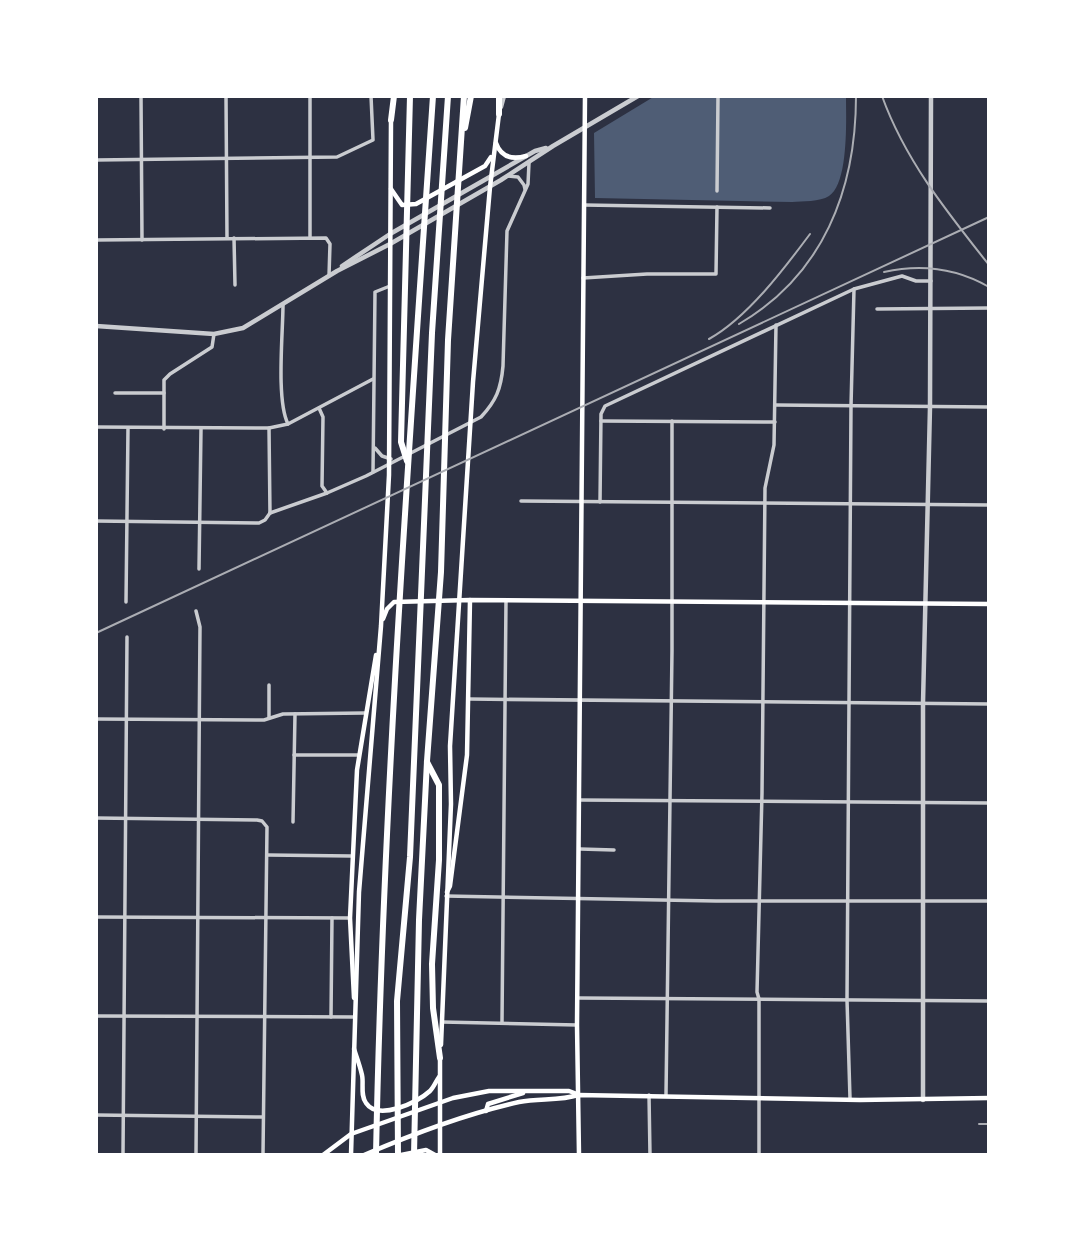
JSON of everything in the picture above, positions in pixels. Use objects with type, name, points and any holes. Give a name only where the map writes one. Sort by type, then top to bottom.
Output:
[{"type":"highway","points":[[391,120],[392,96]]},
{"type":"highway","points":[[408,464],[401,442],[410,96]]},
{"type":"highway","points":[[376,1155],[383,903],[408,464],[433,96]]},
{"type":"highway","points":[[400,1155],[397,1002],[410,857],[437,257],[448,96]]},
{"type":"highway","points":[[415,1155],[419,920],[441,572],[453,250],[464,96]]},
{"type":"highway","points":[[459,160],[471,96]]},
{"type":"highway","points":[[499,114],[501,96]]},
{"type":"highway","points":[[427,761],[439,785],[439,859],[432,964],[433,1008],[440,1058]]},
{"type":"main road","points":[[579,1155],[577,1025],[582,700],[580,601],[585,96]]},
{"type":"main road","points":[[400,1155],[426,1150],[437,1155],[440,1124],[440,1058],[451,804],[450,746],[473,382],[489,187],[499,114]]},
{"type":"main road","points":[[351,1155],[359,892],[382,601],[390,431],[391,120]]},
{"type":"main road","points":[[495,137],[498,148],[504,155],[527,159]]},
{"type":"main road","points":[[390,188],[402,205],[416,205],[485,166],[494,152]]},
{"type":"main road","points":[[446,896],[450,886],[464,783],[469,699],[470,600]]},
{"type":"main road","points":[[355,1017],[350,918],[358,755],[382,621],[394,602],[470,600],[989,604]]},
{"type":"main road","points":[[353,1044],[363,1079],[365,1102],[372,1110],[383,1112],[425,1095],[432,1090],[440,1074]]},
{"type":"main road","points":[[323,1155],[352,1134],[439,1101],[489,1091],[569,1091],[578,1095]]},
{"type":"main road","points":[[486,1111],[488,1104],[524,1092]]},
{"type":"main road","points":[[364,1155],[440,1124],[541,1098],[569,1098],[578,1095],[666,1095],[923,1100],[989,1098]]},
{"type":"street","points":[[141,96],[142,240]]},
{"type":"street","points":[[226,96],[227,238]]},
{"type":"street","points":[[310,96],[310,238]]},
{"type":"street","points":[[96,160],[337,157],[373,140],[371,96]]},
{"type":"street","points":[[337,271],[348,260],[390,234],[491,176],[584,129],[638,96]]},
{"type":"street","points":[[717,191],[718,96]]},
{"type":"street","points":[[923,1100],[923,703],[930,407],[931,96]]},
{"type":"street","points":[[96,326],[214,334],[243,328],[337,271],[489,187],[527,159]]},
{"type":"street","points":[[96,521],[259,523],[270,513],[327,493],[481,417],[494,404],[501,388],[507,232],[528,184],[527,159]]},
{"type":"street","points":[[505,177],[518,177],[525,191]]},
{"type":"street","points":[[582,205],[770,208]]},
{"type":"street","points":[[583,278],[716,274],[717,207]]},
{"type":"street","points":[[234,238],[235,285]]},
{"type":"street","points":[[96,240],[329,240],[329,276]]},
{"type":"street","points":[[600,502],[601,421],[605,406],[855,289],[902,276],[916,281],[931,281]]},
{"type":"street","points":[[373,472],[375,292],[390,286]]},
{"type":"street","points":[[850,1098],[847,1000],[855,289]]},
{"type":"street","points":[[283,305],[282,391],[288,424]]},
{"type":"street","points":[[877,309],[989,308]]},
{"type":"street","points":[[759,1155],[757,992],[765,480],[772,458],[775,422],[776,325]]},
{"type":"street","points":[[164,429],[164,380],[212,347],[214,334]]},
{"type":"street","points":[[96,427],[269,428],[288,424],[373,379]]},
{"type":"street","points":[[116,393],[164,393]]},
{"type":"street","points":[[775,405],[989,407]]},
{"type":"street","points":[[319,408],[323,417],[322,486],[327,493]]},
{"type":"street","points":[[601,421],[775,422]]},
{"type":"street","points":[[666,1095],[672,421]]},
{"type":"street","points":[[126,602],[128,428]]},
{"type":"street","points":[[269,428],[270,513]]},
{"type":"street","points":[[199,569],[201,429]]},
{"type":"street","points":[[373,447],[382,456],[395,461]]},
{"type":"street","points":[[521,501],[989,505]]},
{"type":"street","points":[[502,1022],[506,601]]},
{"type":"street","points":[[196,611],[200,623],[196,1155]]},
{"type":"street","points":[[123,1155],[127,637]]},
{"type":"street","points":[[269,685],[269,718]]},
{"type":"street","points":[[469,699],[989,704]]},
{"type":"street","points":[[293,822],[295,713]]},
{"type":"street","points":[[96,719],[199,720],[269,718],[295,713],[365,713]]},
{"type":"street","points":[[294,755],[358,755]]},
{"type":"street","points":[[579,800],[989,803]]},
{"type":"street","points":[[96,818],[257,820],[265,824],[268,832],[268,918],[263,1155]]},
{"type":"street","points":[[580,849],[614,850]]},
{"type":"street","points":[[268,855],[351,856]]},
{"type":"street","points":[[446,896],[989,901]]},
{"type":"street","points":[[96,917],[350,918]]},
{"type":"street","points":[[331,1017],[332,918]]},
{"type":"street","points":[[579,998],[989,1001]]},
{"type":"street","points":[[96,1016],[355,1017]]},
{"type":"street","points":[[442,1022],[577,1025]]},
{"type":"street","points":[[649,1096],[650,1155]]},
{"type":"street","points":[[96,1115],[263,1117]]},
{"type":"water","points":[[655,96],[846,96],[845,149],[840,178],[835,189],[829,196],[821,199],[792,202],[595,198],[594,133]]},
{"type":"railway","points":[[739,324],[768,304],[793,281],[813,255],[829,227],[850,164],[856,96]]},
{"type":"railway","points":[[882,96],[915,164],[989,265]]},
{"type":"railway","points":[[96,633],[989,217]]},
{"type":"railway","points":[[709,339],[751,306],[810,234]]},
{"type":"railway","points":[[884,272],[911,268],[938,269],[989,287]]},
{"type":"railway","points":[[979,1124],[989,1124]]}]
